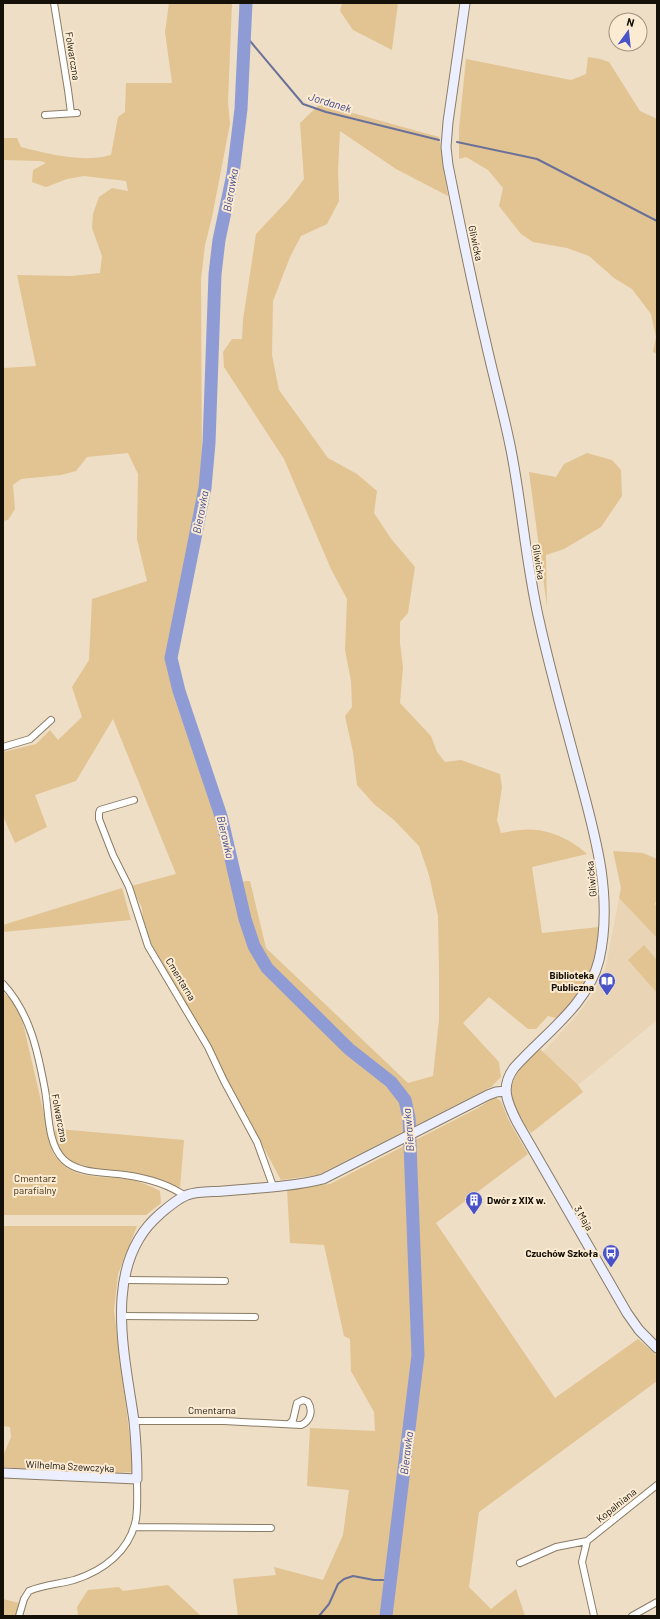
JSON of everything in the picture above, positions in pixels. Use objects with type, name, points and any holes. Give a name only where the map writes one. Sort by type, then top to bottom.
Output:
[{"type":"main road","name":"Gliwicka","points":[[465,3],[448,122],[446,147],[448,165],[485,340],[510,445],[535,601],[557,694],[596,837],[602,868],[604,891],[604,920],[601,947],[598,962],[590,983],[574,1006],[514,1068],[507,1080],[506,1091]]},
{"type":"main road","points":[[137,1479],[134,1421],[122,1349],[121,1316],[125,1280],[133,1251],[143,1233],[157,1216],[171,1204],[185,1196],[323,1179],[387,1148],[492,1093],[506,1091]]},
{"type":"main road","name":"3 Maja","points":[[506,1091],[509,1105],[517,1122],[618,1298],[636,1326],[657,1348]]},
{"type":"main road","name":"Wilhelma Szewczyka","points":[[3,1473],[137,1479]]},
{"type":"street","name":"Folwarczna","points":[[45,115],[74,113],[68,90],[54,3]]},
{"type":"street","points":[[3,747],[30,739],[51,720]]},
{"type":"street","name":"Cmentarna","points":[[134,800],[100,810],[99,819],[113,855],[130,887],[148,946],[208,1047],[224,1081],[257,1142],[273,1186]]},
{"type":"street","name":"Folwarczna","points":[[3,984],[21,1007],[28,1023],[45,1089],[53,1141],[61,1157],[68,1163],[80,1168],[134,1176],[155,1181],[174,1189],[185,1196]]},
{"type":"street","points":[[125,1280],[225,1281]]},
{"type":"street","points":[[121,1316],[255,1317]]},
{"type":"street","name":"Cmentarna","points":[[134,1421],[219,1421],[289,1424],[301,1424],[308,1420],[311,1409],[308,1402],[303,1400],[297,1403],[293,1420],[289,1424]]},
{"type":"street","points":[[19,1616],[24,1599],[29,1591],[74,1580],[102,1567],[120,1551],[128,1541],[134,1527],[137,1479]]},
{"type":"street","name":"Kopalniana","points":[[520,1562],[556,1547],[587,1541],[657,1485]]},
{"type":"street","points":[[134,1527],[271,1528]]},
{"type":"street","points":[[587,1541],[582,1562],[594,1616]]},
{"type":"street","points":[[632,1616],[657,1602]]},
{"type":"shaded area","points":[[619,898],[657,938],[657,1020],[578,1085],[543,1052],[577,1015],[592,995],[605,971]]},
{"type":"green space","points":[[169,3],[232,3],[228,102],[230,124],[205,245],[201,279],[202,480],[170,645],[173,694],[220,831],[230,882],[250,881],[266,948],[408,1083],[433,1076],[439,1020],[438,916],[429,875],[419,846],[394,820],[374,804],[357,785],[353,752],[345,716],[352,707],[351,681],[345,650],[347,599],[331,569],[284,459],[224,367],[223,352],[232,339],[242,339],[243,320],[256,234],[289,199],[304,179],[300,123],[320,104],[439,137],[448,196],[396,169],[340,131],[338,170],[339,201],[327,224],[301,236],[290,257],[273,301],[272,355],[279,390],[328,458],[357,474],[377,491],[374,513],[392,540],[415,567],[408,613],[400,622],[400,643],[403,667],[400,703],[431,736],[437,752],[445,762],[461,760],[500,774],[502,787],[497,820],[501,833],[517,830],[540,830],[565,839],[587,854],[532,867],[542,933],[599,927],[595,956],[588,978],[576,997],[556,1018],[548,1016],[536,1029],[528,1029],[489,997],[463,1023],[499,1062],[501,1077],[493,1086],[318,1175],[281,1180],[151,943],[143,921],[142,908],[131,886],[176,874],[113,719],[76,781],[35,795],[47,827],[15,843],[3,816],[3,752],[36,744],[50,730],[58,740],[82,717],[72,687],[89,660],[92,599],[147,581],[137,539],[138,474],[128,453],[87,457],[76,471],[61,475],[21,479],[13,485],[15,509],[8,520],[3,521],[3,368],[36,366],[17,275],[71,276],[100,273],[102,256],[92,228],[93,214],[99,197],[112,188],[128,191],[126,181],[84,176],[67,179],[46,187],[32,182],[33,170],[46,163],[40,161],[3,160],[3,138],[17,138],[21,147],[66,157],[89,158],[111,155],[118,117],[125,112],[126,83],[172,83],[165,32]]},
{"type":"green space","points":[[342,3],[398,3],[392,50],[353,30],[340,11]]},
{"type":"green space","points":[[588,57],[609,62],[640,111],[657,119],[657,354],[653,352],[656,337],[651,314],[632,289],[614,278],[589,256],[567,248],[533,242],[521,234],[499,206],[503,188],[488,170],[466,157],[459,159],[459,129],[466,59],[571,80],[586,74]]},
{"type":"green space","points":[[587,453],[612,460],[621,470],[622,496],[601,527],[564,549],[546,555],[547,607],[529,472],[556,477],[564,464]]},
{"type":"green space","points":[[613,851],[643,853],[657,859],[657,898],[655,904],[657,907],[657,938],[619,898],[621,888]]},
{"type":"green space","points":[[122,888],[131,920],[3,932],[3,925]]},
{"type":"green space","points":[[644,945],[657,960],[657,993],[628,960]]},
{"type":"green space","name":"Cmentarz parafialny","points":[[3,992],[19,1006],[53,1153],[61,1163],[78,1173],[88,1176],[131,1180],[146,1184],[160,1191],[161,1203],[146,1215],[3,1215]]},
{"type":"green space","points":[[539,1048],[578,1085],[583,1092],[531,1133],[521,1120],[515,1108],[511,1098],[511,1088],[514,1079],[520,1070]]},
{"type":"green space","points":[[495,1097],[501,1101],[508,1119],[528,1154],[436,1223],[555,1398],[638,1339],[657,1356],[657,1381],[479,1512],[469,1587],[491,1609],[516,1589],[525,1616],[238,1616],[233,1579],[276,1575],[274,1567],[323,1580],[343,1535],[349,1490],[307,1486],[310,1428],[375,1431],[374,1412],[351,1371],[350,1339],[344,1336],[324,1245],[290,1243],[287,1189],[330,1184],[478,1108]]},
{"type":"green space","points":[[58,1129],[184,1140],[180,1188],[143,1176],[82,1166],[63,1154],[57,1145],[55,1131]]},
{"type":"green space","points":[[3,1226],[137,1226],[118,1274],[114,1310],[134,1472],[83,1474],[3,1467],[3,1456],[11,1437],[10,1427],[3,1426]]},
{"type":"green space","points":[[168,1585],[201,1616],[78,1616],[77,1607],[88,1590],[119,1587],[123,1591]]},
{"type":"green space","points":[[3,1599],[19,1603],[16,1616],[3,1616]]},
{"type":"waterway","name":"Bierawka","points":[[246,3],[241,109],[233,174],[219,240],[215,274],[209,443],[205,488],[171,658],[179,691],[221,816],[245,919],[254,946],[267,968],[349,1049],[391,1082],[405,1100],[409,1118],[418,1355],[386,1616]]},
{"type":"waterway","name":"Jordanek","points":[[245,35],[303,104],[326,112],[439,140]]},
{"type":"waterway","name":"Jordanek","points":[[457,142],[537,159],[657,221]]},
{"type":"waterway","points":[[319,1616],[329,1604],[338,1584],[344,1579],[353,1576],[374,1580],[390,1580]]},
{"type":"place","name":"Biblioteka Publiczna","points":[[607,996]]},
{"type":"place","name":"Dwór z XIX w.","points":[[474,1215]]},
{"type":"place","name":"Czuchów Szkoła","points":[[611,1268]]}]
